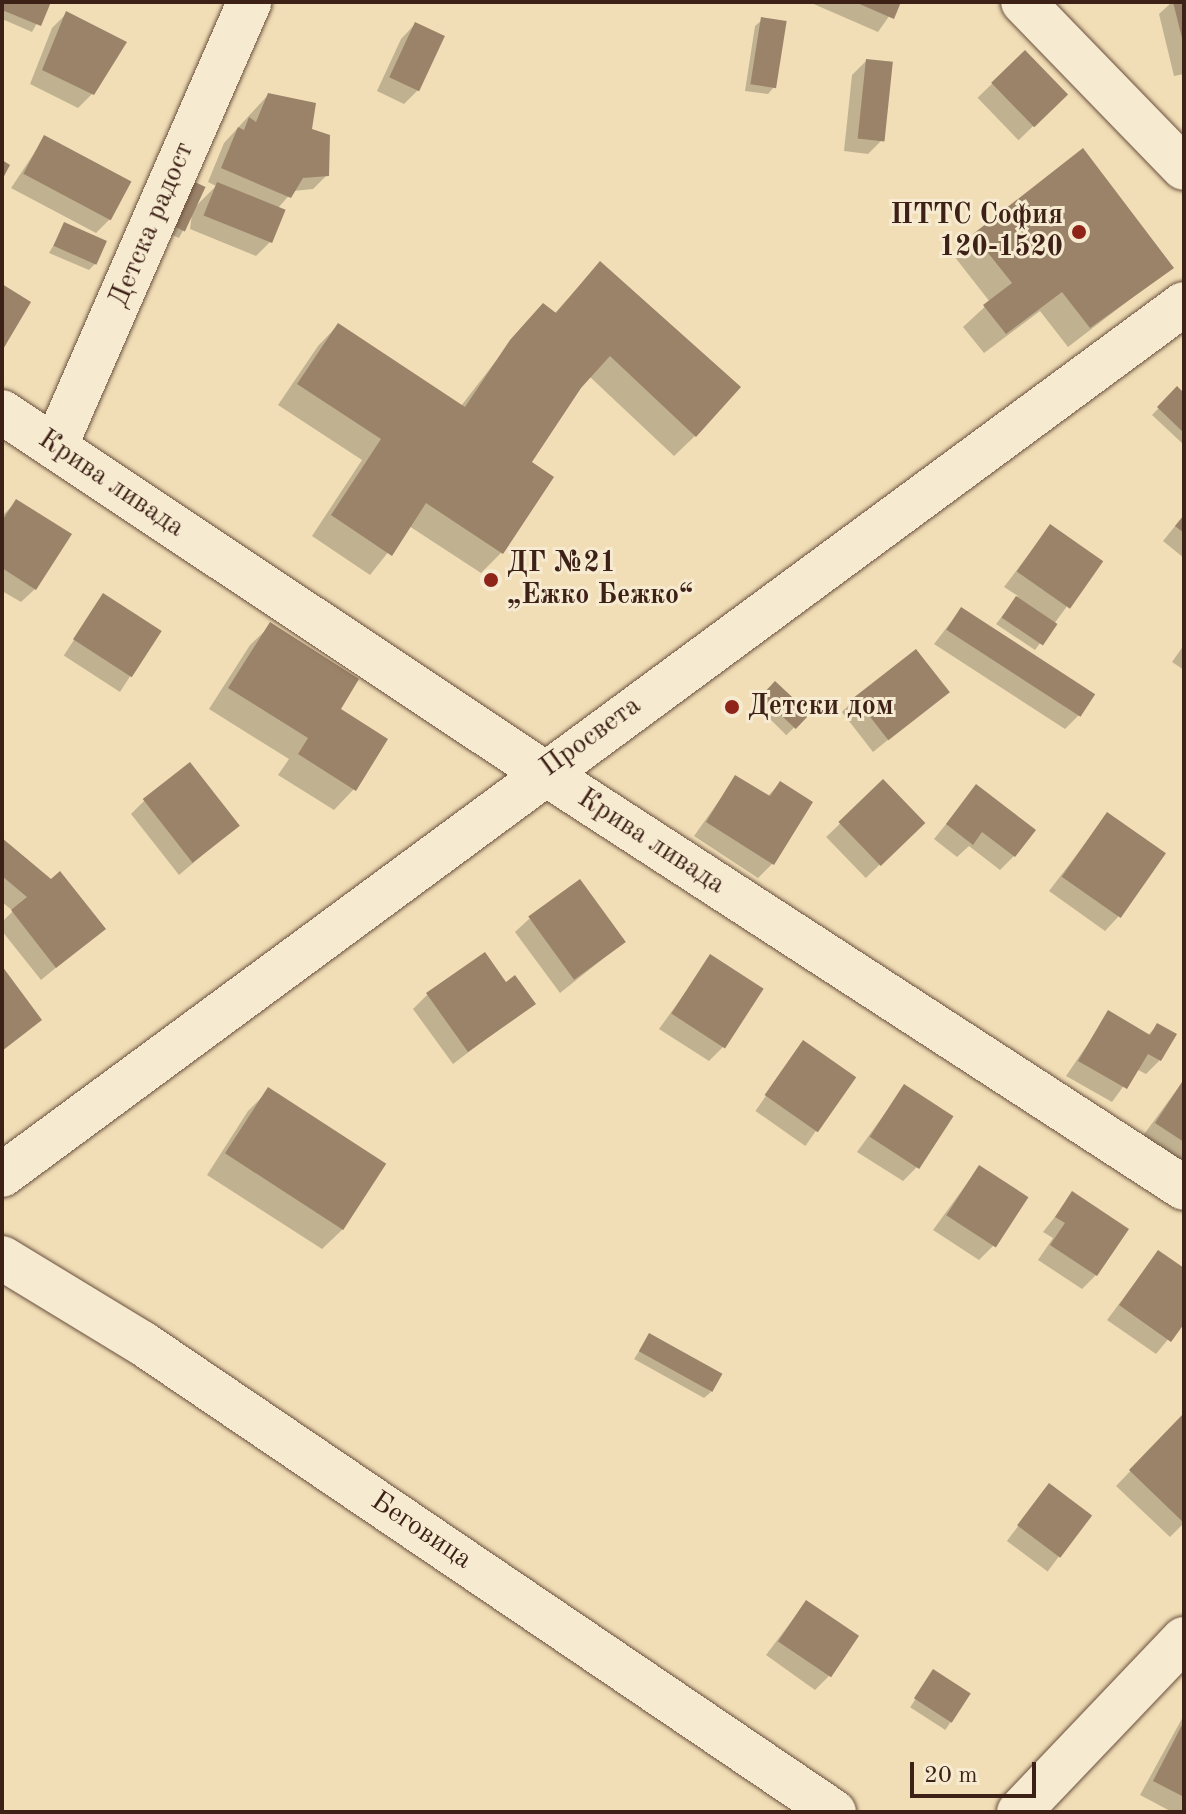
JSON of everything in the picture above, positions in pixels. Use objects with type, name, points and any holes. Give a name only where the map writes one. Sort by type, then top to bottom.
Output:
[{"type":"street","name":"Детска радост","points":[[55,447],[249,2]]},
{"type":"street","points":[[1023,2],[1184,168]]},
{"type":"street","name":"Просвета","points":[[2,1175],[543,772],[1184,304]]},
{"type":"street","name":"Крива ливада","points":[[2,412],[543,772],[1184,1188]]},
{"type":"street","name":"Беговица","points":[[2,1258],[142,1343],[834,1812]]},
{"type":"street","points":[[1019,1812],[1184,1639]]},
{"type":"building","points":[[2,2],[51,2],[41,26],[2,10]]},
{"type":"building","points":[[855,2],[901,2],[894,19]]},
{"type":"building","points":[[1173,2],[1184,2],[1183,42]]},
{"type":"building","points":[[66,11],[127,42],[94,95],[42,70]]},
{"type":"building","points":[[761,17],[787,21],[776,88],[750,84]]},
{"type":"building","points":[[415,22],[445,36],[419,91],[389,77]]},
{"type":"building","points":[[1025,50],[1068,95],[1034,127],[991,83]]},
{"type":"building","points":[[866,59],[893,62],[884,141],[858,139]]},
{"type":"building","points":[[268,93],[316,103],[312,129],[330,135],[329,176],[303,178],[291,198],[221,168],[238,127],[244,130],[249,117],[256,122]]},
{"type":"building","points":[[44,135],[131,181],[111,220],[23,174]]},
{"type":"building","points":[[1083,148],[1174,268],[1090,328],[1062,292],[1006,334],[983,305],[1012,283],[973,234]]},
{"type":"building","points":[[2,160],[10,165],[2,180]]},
{"type":"building","points":[[182,176],[206,187],[185,231],[161,220]]},
{"type":"building","points":[[217,182],[286,210],[272,243],[204,215]]},
{"type":"building","points":[[64,222],[107,241],[96,265],[53,246]]},
{"type":"building","points":[[600,261],[741,387],[696,437],[610,356],[581,388],[532,462],[554,477],[503,554],[426,503],[392,556],[331,515],[381,439],[297,384],[338,323],[465,407],[510,340],[543,303],[556,313]]},
{"type":"building","points":[[2,284],[31,302],[2,351]]},
{"type":"building","points":[[1177,386],[1184,393],[1184,433],[1157,407]]},
{"type":"building","points":[[16,499],[72,534],[36,590],[2,568],[2,521]]},
{"type":"building","points":[[1184,515],[1184,533],[1175,526]]},
{"type":"building","points":[[1050,524],[1103,561],[1070,609],[1017,572]]},
{"type":"building","points":[[103,593],[162,631],[132,677],[73,639]]},
{"type":"building","points":[[1016,596],[1057,624],[1043,646],[1001,618]]},
{"type":"building","points":[[961,607],[1095,694],[1080,717],[946,630]]},
{"type":"building","points":[[270,622],[359,679],[341,709],[388,739],[356,791],[298,754],[308,738],[228,688]]},
{"type":"building","points":[[916,649],[950,692],[888,740],[855,697]]},
{"type":"building","points":[[775,681],[810,714],[796,729],[761,696]]},
{"type":"building","points":[[190,762],[240,826],[193,863],[143,799]]},
{"type":"building","points":[[735,775],[770,796],[780,781],[813,802],[774,865],[706,822]]},
{"type":"building","points":[[883,779],[925,823],[881,866],[838,822]]},
{"type":"building","points":[[976,784],[1036,830],[1015,857],[982,832],[973,845],[946,824]]},
{"type":"building","points":[[1107,812],[1166,853],[1121,918],[1062,877]]},
{"type":"building","points":[[2,838],[51,879],[60,871],[106,929],[56,968],[11,910],[27,897],[2,876]]},
{"type":"building","points":[[580,879],[626,942],[574,980],[528,917]]},
{"type":"building","points":[[485,952],[506,982],[515,975],[536,1004],[468,1052],[426,993]]},
{"type":"building","points":[[710,954],[764,989],[725,1048],[671,1014]]},
{"type":"building","points":[[2,966],[42,1020],[2,1051]]},
{"type":"building","points":[[1108,1010],[1150,1035],[1157,1023],[1177,1034],[1161,1061],[1148,1054],[1127,1089],[1078,1061]]},
{"type":"building","points":[[803,1040],[856,1077],[818,1132],[765,1095]]},
{"type":"building","points":[[1184,1079],[1184,1142],[1155,1123]]},
{"type":"building","points":[[904,1084],[953,1116],[919,1169],[870,1137]]},
{"type":"building","points":[[268,1087],[386,1164],[343,1230],[225,1153]]},
{"type":"building","points":[[979,1165],[1028,1197],[996,1247],[946,1215]]},
{"type":"building","points":[[1072,1191],[1129,1229],[1097,1276],[1050,1245],[1065,1223],[1055,1217]]},
{"type":"building","points":[[1158,1250],[1184,1268],[1184,1324],[1171,1342],[1119,1305]]},
{"type":"building","points":[[649,1333],[722,1374],[712,1392],[639,1351]]},
{"type":"building","points":[[1184,1413],[1184,1523],[1129,1470]]},
{"type":"building","points":[[1049,1483],[1092,1515],[1060,1558],[1017,1525]]},
{"type":"building","points":[[806,1600],[859,1636],[831,1677],[778,1641]]},
{"type":"building","points":[[933,1669],[971,1694],[952,1723],[914,1698]]},
{"type":"building","points":[[1184,1721],[1184,1797],[1153,1781]]},
{"type":"place","name":"ПТТС София 120-1520","points":[[1079,232]]},
{"type":"place","name":"ДГ №21 „Ежко Бежко“","points":[[491,580]]},
{"type":"place","name":"Детски дом","points":[[732,707]]}]
